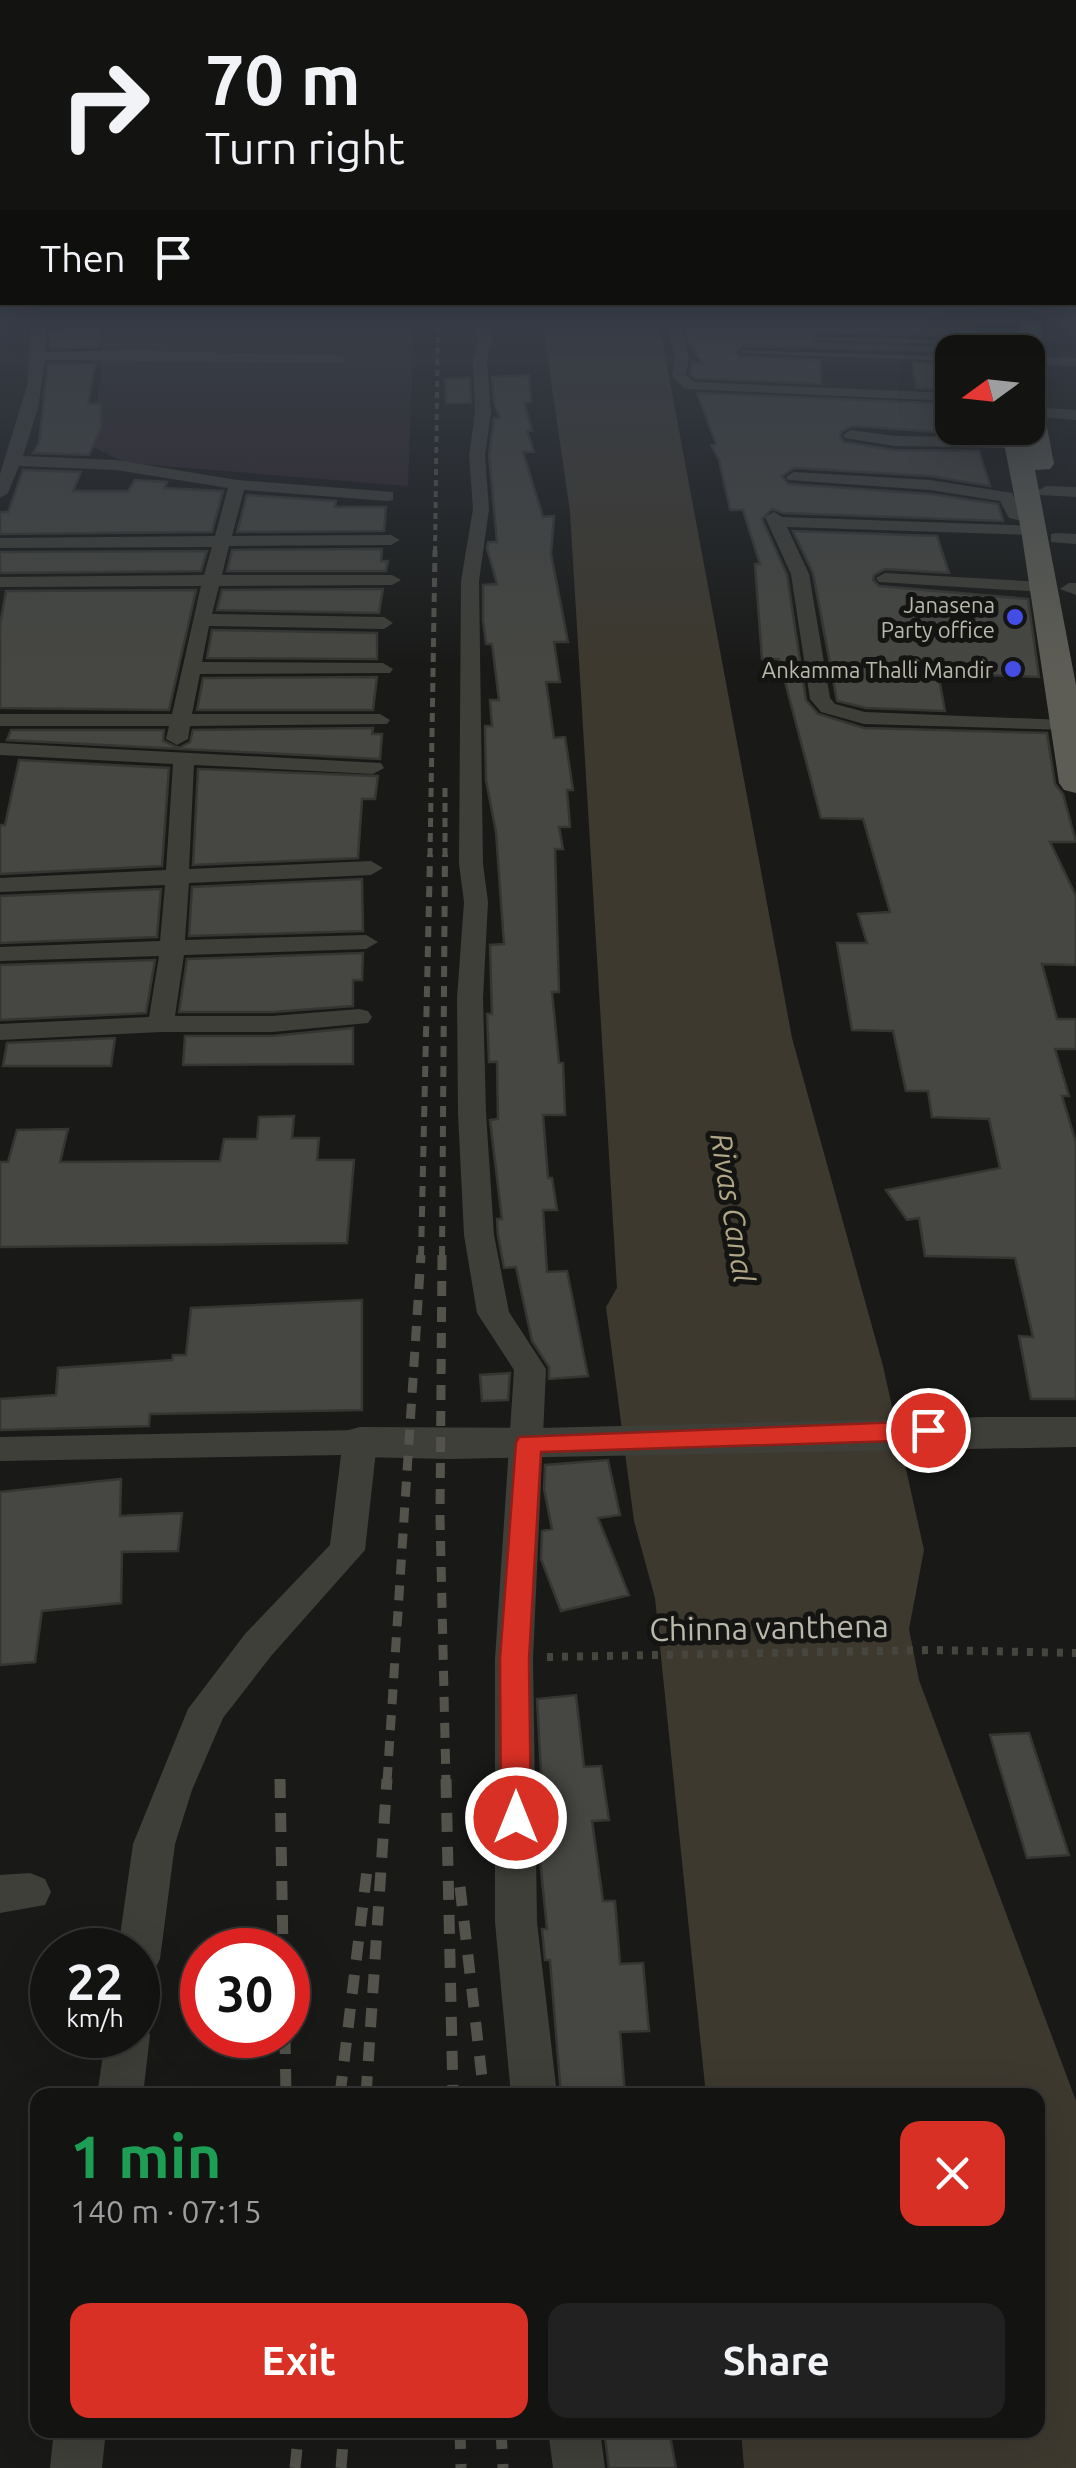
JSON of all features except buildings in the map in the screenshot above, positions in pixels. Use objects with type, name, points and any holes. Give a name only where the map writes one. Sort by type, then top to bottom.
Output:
[{"type":"main road","points":[[1025,445],[1076,631]]},
{"type":"main road","points":[[1063,588],[1064,726],[1076,782]]},
{"type":"street","points":[[0,493],[15,461],[22,433]]},
{"type":"street","points":[[480,433],[477,456],[480,508],[470,581],[470,864],[476,902],[470,998],[472,1113],[479,1235],[493,1312],[530,1370],[514,1659],[516,1922],[533,2088]]},
{"type":"street","points":[[851,435],[896,441],[935,437]]},
{"type":"street","points":[[15,461],[116,465],[236,484],[387,496]]},
{"type":"street","points":[[794,477],[930,485],[1006,497],[1015,514],[1049,523]]},
{"type":"street","points":[[161,1024],[174,946],[181,720],[201,620],[236,484]]},
{"type":"street","points":[[1064,726],[864,718],[828,708],[820,698],[800,574],[776,520],[1049,523],[1076,492]]},
{"type":"street","points":[[0,544],[391,540]]},
{"type":"street","points":[[886,578],[1063,588]]},
{"type":"street","points":[[0,582],[392,580]]},
{"type":"street","points":[[201,620],[384,623]]},
{"type":"street","points":[[190,668],[383,668]]},
{"type":"street","points":[[0,720],[380,720]]},
{"type":"street","points":[[0,749],[373,768]]},
{"type":"street","points":[[0,885],[372,868]]},
{"type":"street","points":[[0,954],[366,942]]},
{"type":"street","points":[[0,1032],[161,1024],[272,1024],[359,1017]]},
{"type":"street","points":[[0,1449],[528,1443],[928,1430],[1076,1432]]},
{"type":"street","points":[[142,1928],[154,1844],[207,1709],[258,1645],[347,1550],[360,1442]]},
{"type":"street","points":[[121,2088],[125,2058]]},
{"type":"street","points":[[76,2468],[79,2438]]},
{"type":"street","points":[[575,2438],[579,2468]]},
{"type":"path","name":"Chinna vanthena","points":[[514,1659],[606,1654],[932,1650],[1076,1653]]},
{"type":"shaded area","points":[[91,433],[410,433],[408,486],[126,463],[89,445]]},
{"type":"water","name":"Rivas Canal","points":[[559,433],[680,433],[792,1038],[883,1366],[924,1550],[909,1629],[919,1680],[1076,2101],[1076,2468],[744,2468],[742,2438],[1045,2438],[1045,2088],[705,2088],[655,1598],[634,1521],[606,1307],[617,1288],[570,512]]},
{"type":"railway","points":[[435,552],[437,433]]},
{"type":"railway","points":[[430,857],[435,550]]},
{"type":"railway","points":[[445,788],[445,855]]},
{"type":"railway","points":[[421,1257],[430,855]]},
{"type":"railway","points":[[442,1257],[445,855]]},
{"type":"railway","points":[[387,1782],[421,1255]]},
{"type":"railway","points":[[442,1255],[440,1517],[446,1782]]},
{"type":"railway","points":[[280,1779],[283,1928]]},
{"type":"railway","points":[[366,2088],[387,1779]]},
{"type":"railway","points":[[446,1779],[453,2088]]},
{"type":"railway","points":[[341,2088],[368,1862]]},
{"type":"railway","points":[[460,1887],[483,2088]]},
{"type":"railway","points":[[285,2058],[286,2088]]},
{"type":"railway","points":[[295,2468],[298,2438]]},
{"type":"railway","points":[[341,2468],[343,2438]]},
{"type":"railway","points":[[460,2438],[461,2468]]},
{"type":"railway","points":[[501,2438],[503,2468]]},
{"type":"place","name":"Janasena Party office","points":[[1015,617]]},
{"type":"place","name":"Ankamma Thalli Mandir","points":[[1013,669]]},
{"type":"route","points":[[516,1818],[514,1659],[528,1443],[928,1430]]}]
